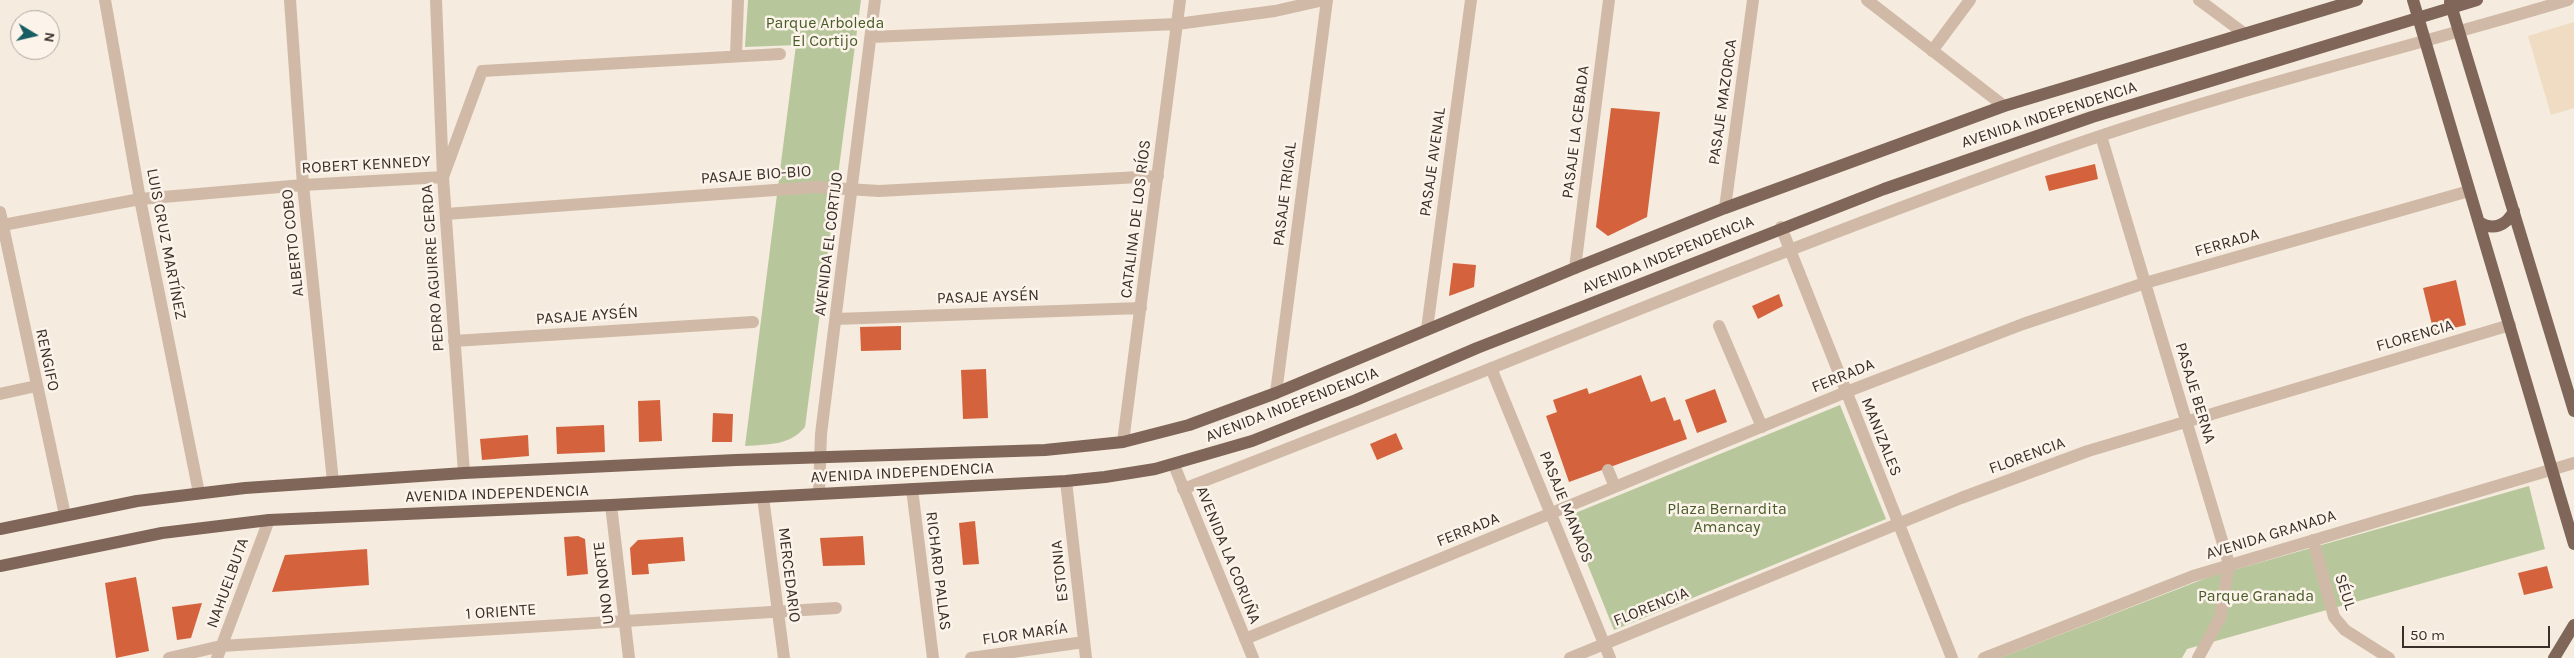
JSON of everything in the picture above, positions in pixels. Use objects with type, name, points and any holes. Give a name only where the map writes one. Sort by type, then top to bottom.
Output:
[{"type":"main road","name":"AVENIDA INDEPENDENCIA","points":[[0,529],[137,501],[199,493],[333,482],[464,473],[820,457],[1045,450],[1123,442],[1176,430],[1276,393],[1575,268],[1725,208],[2004,106],[2357,0]]},
{"type":"main road","points":[[2413,0],[2574,544]]},
{"type":"main road","name":"AVENIDA INDEPENDENCIA","points":[[0,566],[162,533],[268,520],[611,505],[1066,481],[1105,477],[1174,465],[1285,429],[1486,344],[1781,227],[1901,182],[2092,117],[2419,19],[2450,4],[2477,0]]},
{"type":"main road","points":[[2450,4],[2574,411]]},
{"type":"main road","points":[[2479,222],[2489,227],[2500,226],[2506,222],[2514,211]]},
{"type":"main road","points":[[2554,658],[2574,625]]},
{"type":"street","name":"LUIS CRUZ MARTÍNEZ","points":[[105,0],[140,199],[199,493]]},
{"type":"street","name":"ALBERTO COBO","points":[[290,0],[303,185],[333,482]]},
{"type":"street","name":"PEDRO AGUIRRE CERDA","points":[[436,0],[443,177],[464,473]]},
{"type":"street","points":[[736,56],[738,0]]},
{"type":"street","name":"AVENIDA EL CORTIJO","points":[[820,493],[820,457],[875,0]]},
{"type":"street","name":"CATALINA DE LOS RÍOS","points":[[1123,442],[1180,0]]},
{"type":"street","points":[[870,37],[1177,24],[1276,11],[1325,0]]},
{"type":"street","name":"PASAJE TRIGAL","points":[[1276,393],[1325,0]]},
{"type":"street","name":"PASAJE AVENAL","points":[[1427,329],[1471,0]]},
{"type":"street","name":"PASAJE LA CEBADA","points":[[1575,268],[1609,0]]},
{"type":"street","name":"PASAJE MAZORCA","points":[[1725,208],[1753,0]]},
{"type":"street","points":[[1867,0],[2004,106]]},
{"type":"street","points":[[1932,51],[1970,0]]},
{"type":"street","points":[[2199,0],[2244,34]]},
{"type":"street","points":[[1184,490],[1790,250],[2101,136],[2458,30],[2568,0]]},
{"type":"street","name":"ROBERT KENNEDY","points":[[1,224],[140,199],[303,185],[443,177],[482,71],[780,54]]},
{"type":"street","name":"PASAJE BERNA","points":[[2101,136],[2229,564],[2220,618],[2198,658]]},
{"type":"street","name":"PASAJE BIO-BIO","points":[[446,214],[816,187],[879,191],[1158,176]]},
{"type":"street","name":"FERRADA","points":[[1245,640],[1846,392],[2024,324],[2145,283],[2469,191]]},
{"type":"street","name":"RENGIFO","points":[[0,212],[5,257],[65,515]]},
{"type":"street","name":"MANIZALES","points":[[1781,227],[1952,658]]},
{"type":"street","name":"PASAJE AYSÉN","points":[[836,319],[1141,308]]},
{"type":"street","name":"PASAJE AYSÉN","points":[[454,341],[753,322]]},
{"type":"street","name":"FLORENCIA","points":[[1570,658],[2024,474],[2186,420],[2510,325]]},
{"type":"street","points":[[1719,326],[1762,427]]},
{"type":"street","name":"PASAJE MANAOS","points":[[1491,368],[1610,658]]},
{"type":"street","points":[[0,394],[36,386]]},
{"type":"street","name":"AVENIDA GRANADA","points":[[1984,658],[2193,576],[2229,564],[2574,463]]},
{"type":"street","name":"AVENIDA LA CORUÑA","points":[[1174,465],[1253,658]]},
{"type":"street","points":[[1608,470],[1615,487]]},
{"type":"street","name":"ESTONIA","points":[[1066,481],[1086,658]]},
{"type":"street","name":"RICHARD PALLAS","points":[[912,489],[933,658]]},
{"type":"street","name":"MERCEDARIO","points":[[763,497],[784,658]]},
{"type":"street","name":"UNO NORTE","points":[[611,505],[629,658]]},
{"type":"street","name":"NAHUELBUTA","points":[[219,652],[268,520]]},
{"type":"street","name":"SÉUL","points":[[2313,540],[2334,617],[2345,630],[2389,658]]},
{"type":"street","name":"1 ORIENTE","points":[[169,658],[219,652],[625,621],[836,608]]},
{"type":"street","name":"FLOR MARÍA","points":[[971,658],[1084,642]]},
{"type":"green space","name":"Parque Arboleda El Cortijo","points":[[748,0],[861,0],[805,427],[792,438],[785,441],[745,446],[796,45],[745,47]]},
{"type":"green space","name":"Plaza Bernardita Amancay","points":[[1840,405],[1886,519],[1614,630],[1568,516]]},
{"type":"green space","name":"Parque Granada","points":[[2529,486],[2545,549],[2187,649],[2182,658],[2000,658],[2209,577]]},
{"type":"shaded area","points":[[2574,22],[2574,108],[2551,115],[2528,36]]},
{"type":"building","points":[[1611,108],[1660,112],[1647,217],[1608,236],[1596,227]]},
{"type":"building","points":[[2095,164],[2098,179],[2049,191],[2045,176]]},
{"type":"building","points":[[1453,263],[1476,265],[1474,287],[1449,296]]},
{"type":"building","points":[[2456,280],[2466,325],[2434,333],[2423,288]]},
{"type":"building","points":[[1779,294],[1783,306],[1758,319],[1752,306]]},
{"type":"building","points":[[901,326],[901,350],[861,351],[860,327]]},
{"type":"building","points":[[986,369],[988,418],[963,419],[961,370]]},
{"type":"building","points":[[1641,375],[1651,402],[1665,397],[1674,421],[1680,419],[1687,439],[1569,482],[1546,416],[1557,412],[1553,400],[1587,388],[1589,394]]},
{"type":"building","points":[[1715,389],[1727,422],[1697,433],[1685,400]]},
{"type":"building","points":[[660,400],[662,441],[639,442],[638,401]]},
{"type":"building","points":[[713,413],[733,414],[732,442],[712,442]]},
{"type":"building","points":[[604,425],[605,452],[557,454],[556,427]]},
{"type":"building","points":[[1396,433],[1403,449],[1377,460],[1370,444]]},
{"type":"building","points":[[528,435],[529,456],[482,460],[480,439]]},
{"type":"building","points":[[975,521],[979,564],[963,565],[959,523]]},
{"type":"building","points":[[578,536],[585,539],[588,574],[567,576],[564,537]]},
{"type":"building","points":[[863,536],[865,565],[823,566],[820,538]]},
{"type":"building","points":[[683,537],[685,561],[648,564],[649,574],[632,575],[630,548],[638,540]]},
{"type":"building","points":[[367,549],[369,585],[272,592],[285,555]]},
{"type":"building","points":[[2547,566],[2553,588],[2524,595],[2518,573]]},
{"type":"building","points":[[136,577],[149,651],[116,658],[105,583]]},
{"type":"building","points":[[202,603],[191,638],[177,640],[172,607]]}]
